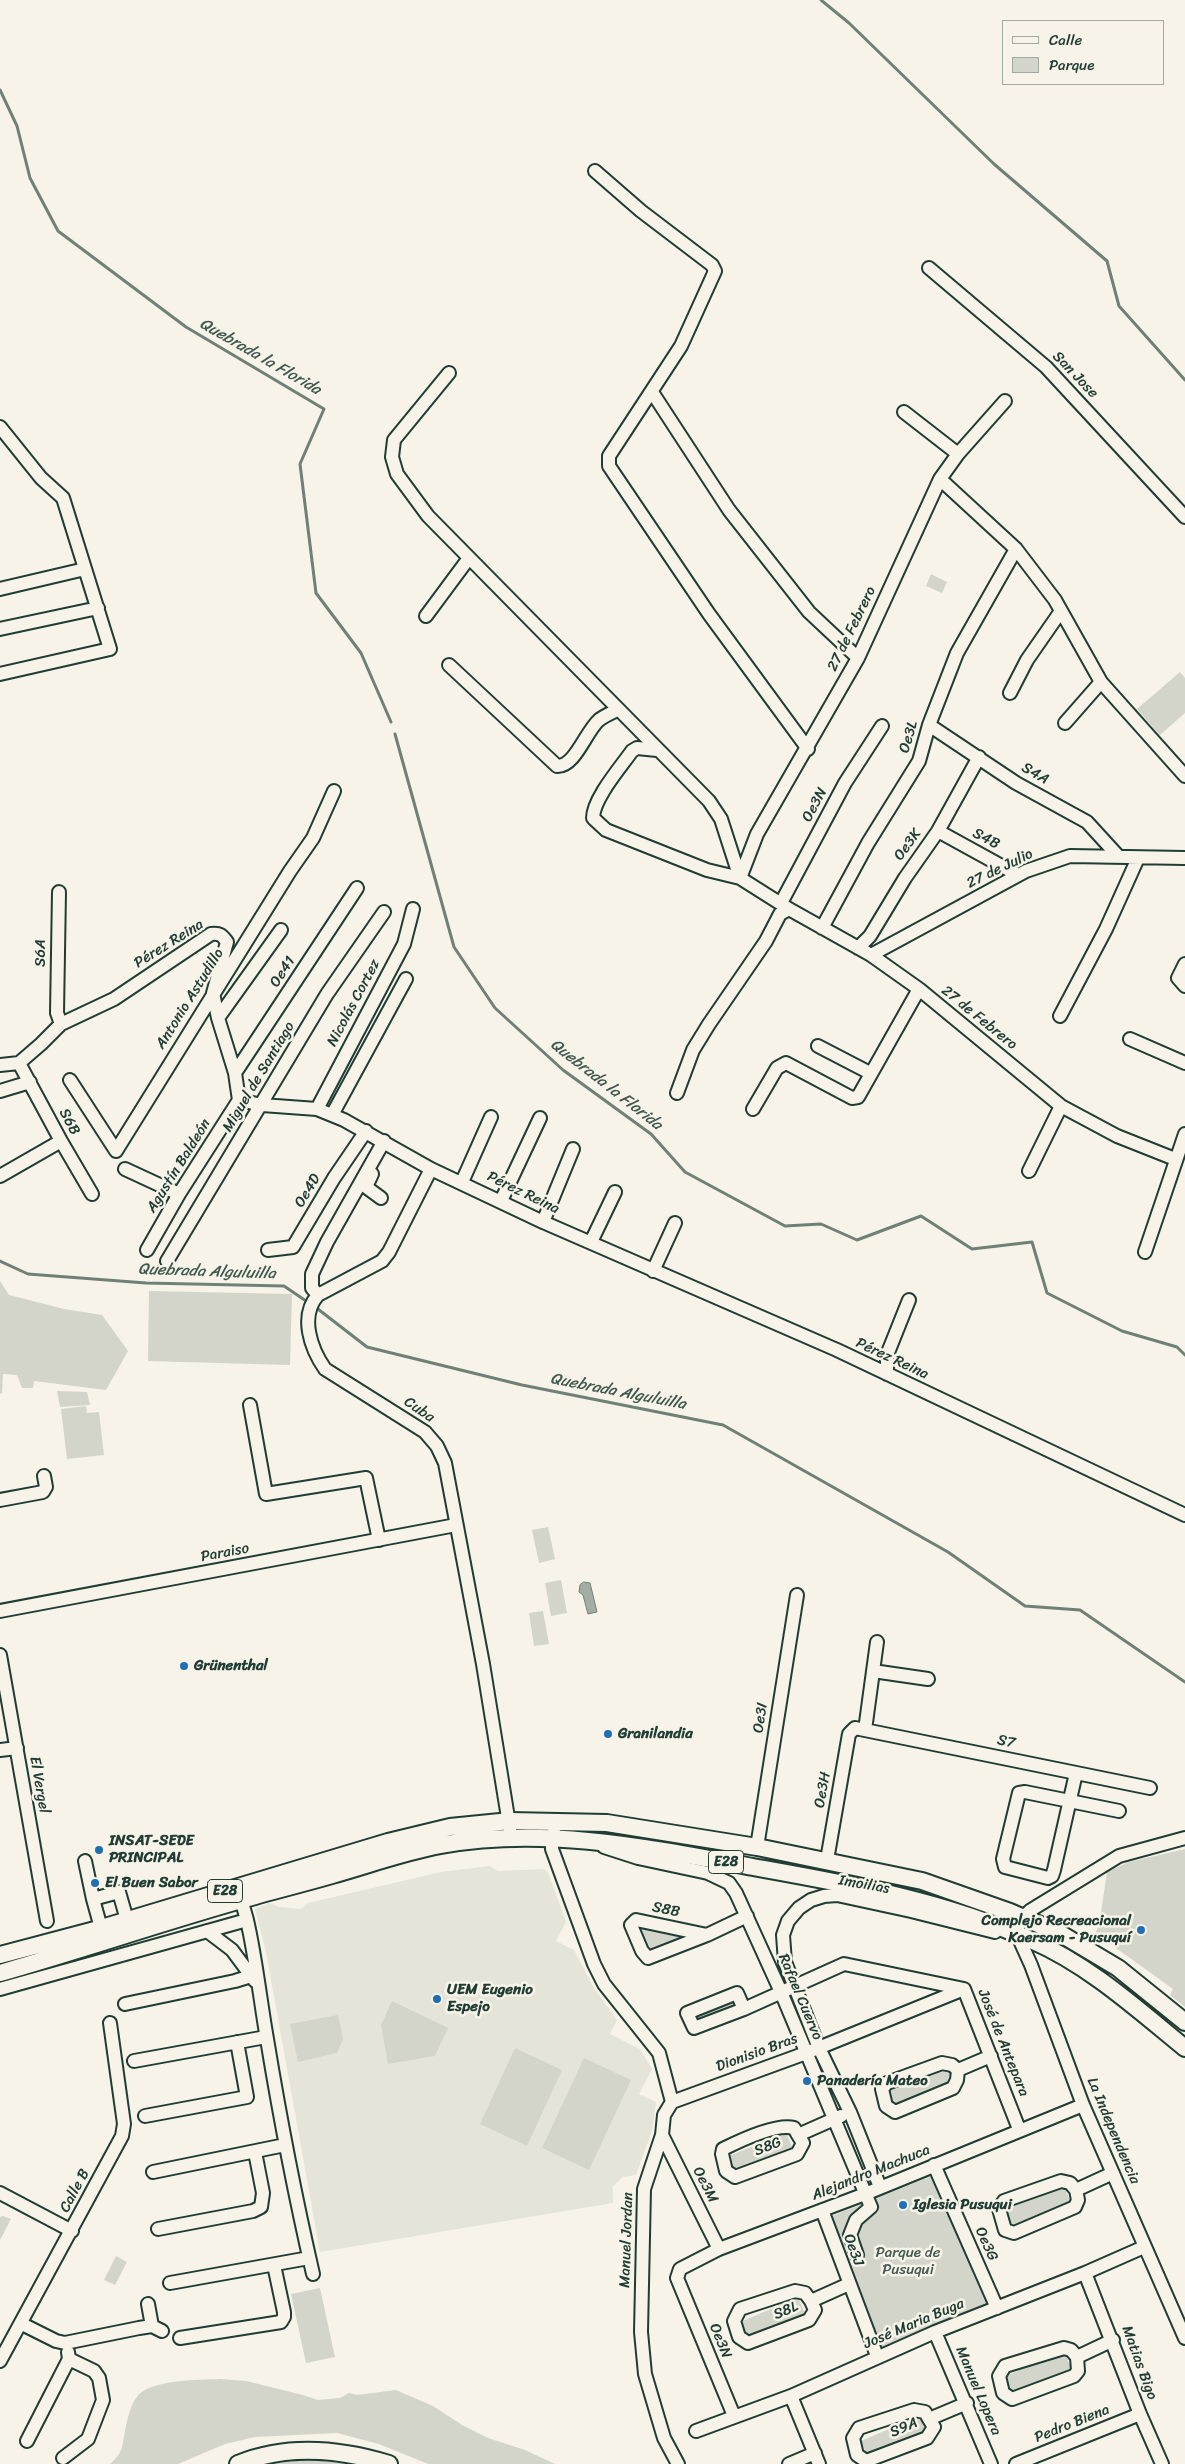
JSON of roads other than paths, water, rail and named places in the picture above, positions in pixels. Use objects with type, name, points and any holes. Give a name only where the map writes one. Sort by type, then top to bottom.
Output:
[{"type":"main road","name":"E28","points":[[0,1973],[58,1964],[120,1936],[388,1857],[510,1830],[560,1822],[608,1823],[757,1847],[922,1881],[1022,1916],[1061,1934],[1118,1968],[1185,2022]]},
{"type":"main road","name":"E28","points":[[0,1955],[101,1928],[388,1842],[450,1827],[510,1830],[705,1858],[912,1897],[966,1912],[1057,1953],[1106,1984],[1185,2048]]},
{"type":"main road","points":[[238,2464],[275,2453],[317,2450],[348,2454],[389,2464]]},
{"type":"street","points":[[595,171],[641,211],[712,265],[715,271],[681,346],[609,456],[609,466],[709,614],[808,749]]},
{"type":"street","name":"San Jose","points":[[929,268],[1046,367],[1185,517]]},
{"type":"street","points":[[449,373],[394,440],[392,457],[397,474],[428,516],[617,710],[709,800],[721,819],[740,878]]},
{"type":"street","points":[[652,392],[729,510],[809,612],[858,658]]},
{"type":"street","name":"27 de Febrero","points":[[1005,401],[958,454],[940,480],[858,658],[808,749],[757,834],[740,878],[822,928],[871,955],[918,989],[1061,1106],[1117,1136],[1179,1154]]},
{"type":"street","points":[[904,412],[958,454]]},
{"type":"street","points":[[0,427],[41,478],[63,498],[110,651],[0,674]]},
{"type":"street","points":[[940,480],[1016,549],[1062,611],[1101,682],[1185,776]]},
{"type":"street","name":"Oe3L","points":[[822,928],[868,843],[919,761],[929,725],[965,636],[1016,549]]},
{"type":"street","points":[[426,616],[469,558]]},
{"type":"street","points":[[0,589],[85,569]]},
{"type":"street","points":[[0,629],[98,608]]},
{"type":"street","points":[[1010,693],[1027,660],[1062,611]]},
{"type":"street","points":[[449,665],[557,766],[565,765],[572,759],[599,720],[617,710]]},
{"type":"street","points":[[1065,722],[1101,682]]},
{"type":"street","name":"S4A","points":[[929,725],[1016,782],[1087,822],[1119,857]]},
{"type":"street","name":"Oe3N","points":[[677,1093],[693,1050],[713,1017],[766,941],[845,783],[882,726]]},
{"type":"street","points":[[657,750],[637,748],[632,752],[598,801],[593,810],[593,818],[606,830],[707,870],[740,878]]},
{"type":"street","name":"Oe3K","points":[[858,948],[870,936],[905,878],[938,831],[979,757]]},
{"type":"street","name":"Antonio Astudillo","points":[[70,1080],[116,1151],[213,993],[313,838],[334,791]]},
{"type":"street","name":"S4B","points":[[938,831],[1018,875]]},
{"type":"street","name":"27 de Julio","points":[[871,955],[1018,875],[1070,856],[1185,858]]},
{"type":"street","points":[[1060,1016],[1106,929],[1138,858]]},
{"type":"street","name":"Oe41","points":[[235,1073],[357,888]]},
{"type":"street","name":"S6A","points":[[59,892],[59,1018]]},
{"type":"street","name":"Nicolás Cortez","points":[[318,1109],[404,944],[414,909]]},
{"type":"street","name":"Miguel de Santiago","points":[[167,1261],[327,994],[384,912]]},
{"type":"street","points":[[218,1018],[281,930]]},
{"type":"street","name":"Pérez Reina","points":[[19,1063],[41,1044],[59,1018],[114,999],[211,934],[217,933],[222,935],[227,942],[213,993],[218,1018],[235,1073],[239,1100],[262,1105],[318,1109],[332,1115],[366,1131],[431,1169],[462,1182],[543,1222],[887,1374],[1185,1515]]},
{"type":"street","points":[[1185,964],[1178,978],[1185,986]]},
{"type":"street","points":[[332,1115],[406,979]]},
{"type":"street","points":[[753,1109],[780,1065],[786,1064],[855,1098],[918,989]]},
{"type":"street","points":[[1130,1039],[1185,1063]]},
{"type":"street","points":[[818,1046],[870,1073]]},
{"type":"street","points":[[0,1065],[19,1063]]},
{"type":"street","name":"S6B","points":[[19,1063],[60,1141],[92,1194]]},
{"type":"street","points":[[0,1091],[30,1082]]},
{"type":"street","name":"Agustín Baldeón","points":[[147,1250],[179,1194],[239,1100]]},
{"type":"street","points":[[1029,1171],[1061,1106]]},
{"type":"street","points":[[462,1182],[491,1117]]},
{"type":"street","points":[[501,1201],[540,1118]]},
{"type":"street","name":"Oe4D","points":[[268,1250],[293,1247],[334,1178],[366,1131]]},
{"type":"street","points":[[1145,1252],[1185,1134]]},
{"type":"street","points":[[0,1176],[60,1141]]},
{"type":"street","points":[[381,1198],[366,1187],[386,1142]]},
{"type":"street","points":[[386,1142],[345,1209],[312,1274],[312,1288],[318,1295],[382,1261],[389,1252],[431,1169]]},
{"type":"street","points":[[543,1222],[573,1149]]},
{"type":"street","points":[[125,1169],[179,1194]]},
{"type":"street","points":[[591,1242],[615,1192]]},
{"type":"street","points":[[653,1271],[675,1223]]},
{"type":"street","name":"Cuba","points":[[318,1295],[313,1299],[308,1319],[310,1338],[315,1356],[325,1369],[425,1432],[437,1446],[445,1463],[510,1830]]},
{"type":"street","points":[[887,1374],[887,1355],[909,1300]]},
{"type":"street","points":[[250,1405],[266,1494],[366,1478],[379,1540]]},
{"type":"street","points":[[0,1500],[43,1492],[46,1487],[44,1476]]},
{"type":"street","name":"Paraiso","points":[[0,1611],[456,1525]]},
{"type":"street","name":"Oe3I","points":[[757,1847],[797,1595]]},
{"type":"street","name":"Oe3H","points":[[826,1860],[849,1734],[860,1729],[878,1642]]},
{"type":"street","name":"El Vergel","points":[[0,1655],[47,1921]]},
{"type":"street","points":[[873,1671],[928,1679]]},
{"type":"street","name":"S7","points":[[860,1729],[1150,1788]]},
{"type":"street","points":[[0,1750],[16,1748]]},
{"type":"street","points":[[1076,1773],[1071,1801],[1052,1876],[1048,1878],[1005,1867],[1003,1859],[1019,1793],[1071,1801],[1118,1811]]},
{"type":"street","points":[[560,1822],[552,1837],[552,1849],[594,1964],[604,1984],[659,2053],[672,2102]]},
{"type":"street","points":[[1017,1934],[1022,1916],[1065,1887],[1120,1856],[1185,1838]]},
{"type":"street","name":"Rafael Cuervo","points":[[590,1842],[638,1858],[720,1877],[729,1883],[736,1893],[781,1992],[871,2207],[856,2220],[850,2236],[857,2255]]},
{"type":"street","points":[[85,1861],[101,1928]]},
{"type":"street","points":[[93,1899],[120,1892],[127,1920]]},
{"type":"street","name":"Imoilias","points":[[880,2188],[850,2112],[819,2048],[783,1955],[783,1935],[788,1921],[799,1908],[824,1896],[862,1899],[994,1932],[1017,1934]]},
{"type":"street","points":[[241,1899],[255,1954],[266,2037],[285,2145],[313,2274]]},
{"type":"street","name":"S8B","points":[[707,1935],[636,1920],[632,1925],[642,1951],[648,1958],[707,1935],[747,1916]]},
{"type":"street","points":[[0,1989],[58,1964],[127,1952],[247,1920]]},
{"type":"street","points":[[207,1932],[232,1950],[259,1987]]},
{"type":"street","name":"La Independencia","points":[[1017,1934],[1031,1964],[1083,2105],[1185,2338]]},
{"type":"street","points":[[120,1936],[127,1952]]},
{"type":"street","name":"José de Antepara","points":[[744,2009],[844,1964],[964,1989],[1019,2129]]},
{"type":"street","points":[[125,2004],[251,1976]]},
{"type":"street","name":"Dionisio Bras","points":[[672,2102],[819,2048],[964,1989]]},
{"type":"street","name":"Calle B","points":[[0,2361],[4,2347],[22,2324],[124,2130],[110,2023]]},
{"type":"street","points":[[134,2061],[266,2037]]},
{"type":"street","points":[[145,2116],[252,2096],[237,2042]]},
{"type":"street","points":[[958,2070],[991,2056]]},
{"type":"street","points":[[942,2063],[952,2065],[958,2070],[958,2080],[953,2088],[895,2112],[886,2106],[882,2089],[896,2078],[942,2063]]},
{"type":"street","name":"Manuel Jordan","points":[[672,2102],[664,2115],[662,2135],[644,2189],[641,2332],[645,2374],[664,2438],[678,2464]]},
{"type":"street","name":"Alejandro Machuca","points":[[677,2278],[683,2266],[719,2249],[880,2188],[1019,2129],[1083,2105]]},
{"type":"street","name":"S8G","points":[[798,2135],[850,2112]]},
{"type":"street","name":"S8G","points":[[783,2126],[794,2128],[798,2135],[803,2143],[796,2154],[735,2177],[726,2171],[723,2150],[737,2141],[783,2126]]},
{"type":"street","name":"Oe3M","points":[[662,2135],[719,2249]]},
{"type":"street","points":[[152,2172],[285,2145]]},
{"type":"street","points":[[158,2229],[253,2211],[261,2206],[264,2193],[255,2152]]},
{"type":"street","name":"Oe3G","points":[[934,2165],[997,2308]]},
{"type":"street","points":[[1076,2190],[1113,2173]]},
{"type":"street","points":[[1061,2181],[1070,2183],[1076,2190],[1078,2200],[1075,2206],[1014,2233],[1005,2230],[1000,2216],[1000,2205],[1013,2198],[1061,2181]]},
{"type":"street","points":[[0,2193],[72,2231]]},
{"type":"street","name":"Oe3J","points":[[822,2210],[877,2356]]},
{"type":"street","name":"José Maria Buga","points":[[696,2431],[791,2396],[877,2356],[1085,2273],[1144,2247]]},
{"type":"street","points":[[170,2283],[309,2258]]},
{"type":"street","points":[[180,2338],[281,2322],[284,2312],[274,2265]]},
{"type":"street","name":"Matias Bigo","points":[[1085,2273],[1113,2340],[1140,2414],[1162,2464]]},
{"type":"street","name":"Oe3N","points":[[677,2278],[734,2416]]},
{"type":"street","name":"S8L","points":[[811,2301],[849,2284]]},
{"type":"street","name":"S8L","points":[[794,2291],[805,2293],[811,2301],[816,2310],[809,2320],[748,2343],[739,2337],[735,2316],[740,2310],[794,2291]]},
{"type":"street","points":[[22,2324],[47,2337],[65,2343],[157,2329],[148,2304]]},
{"type":"street","name":"Manuel Lopera","points":[[935,2332],[967,2403],[991,2464]]},
{"type":"street","points":[[1076,2357],[1113,2340]]},
{"type":"street","points":[[27,2441],[70,2359],[65,2343]]},
{"type":"street","points":[[1060,2348],[1071,2350],[1076,2357],[1078,2371],[1074,2376],[1012,2399],[1003,2393],[1000,2372],[1005,2366],[1060,2348]]},
{"type":"street","points":[[63,2458],[88,2439],[103,2400],[99,2378],[94,2371],[70,2359]]},
{"type":"street","points":[[789,2464],[817,2459],[791,2396]]},
{"type":"street","name":"S9A","points":[[929,2419],[967,2403]]},
{"type":"street","name":"S9A","points":[[914,2410],[925,2412],[929,2419],[934,2427],[927,2438],[866,2461],[857,2455],[852,2438],[859,2428],[914,2410]]},
{"type":"street","name":"Pedro Biena","points":[[1016,2464],[1140,2414]]},
{"type":"waterway","points":[[821,0],[849,23],[994,164],[1107,261],[1119,306],[1185,380]]},
{"type":"waterway","name":"Quebrada la Florida","points":[[0,90],[17,126],[30,178],[58,231],[186,327],[324,409],[300,464],[316,593],[361,653],[391,722]]},
{"type":"waterway","name":"Quebrada la Florida","points":[[395,734],[454,947],[495,1008],[563,1070],[651,1134],[685,1172],[785,1226],[821,1224],[857,1240],[921,1216],[972,1249],[1032,1242],[1047,1293],[1122,1331],[1177,1347],[1185,1355]]},
{"type":"waterway","name":"Quebrada Alguluilla","points":[[0,1261],[28,1274],[146,1283],[284,1286],[309,1303]]},
{"type":"waterway","name":"Quebrada Alguluilla","points":[[314,1306],[367,1347],[522,1385],[723,1425],[948,1552],[1025,1606],[1080,1610],[1185,1682]]},
{"type":"place","name":"Grünenthal","points":[[184,1666]]},
{"type":"place","name":"Granilandia","points":[[608,1734]]},
{"type":"place","name":"INSAT-SEDE PRINCIPAL","points":[[99,1850]]},
{"type":"place","name":"El Buen Sabor","points":[[95,1883]]},
{"type":"place","name":"Complejo Recreacional Kaersam - Pusuquí","points":[[1141,1930]]},
{"type":"place","name":"UEM Eugenio Espejo","points":[[437,1999]]},
{"type":"place","name":"Panadería Mateo","points":[[807,2081]]},
{"type":"place","name":"Iglesia Pusuqui","points":[[903,2205]]},
{"type":"park label","name":"Parque de Pusuqui","points":[[908,2262]]}]
